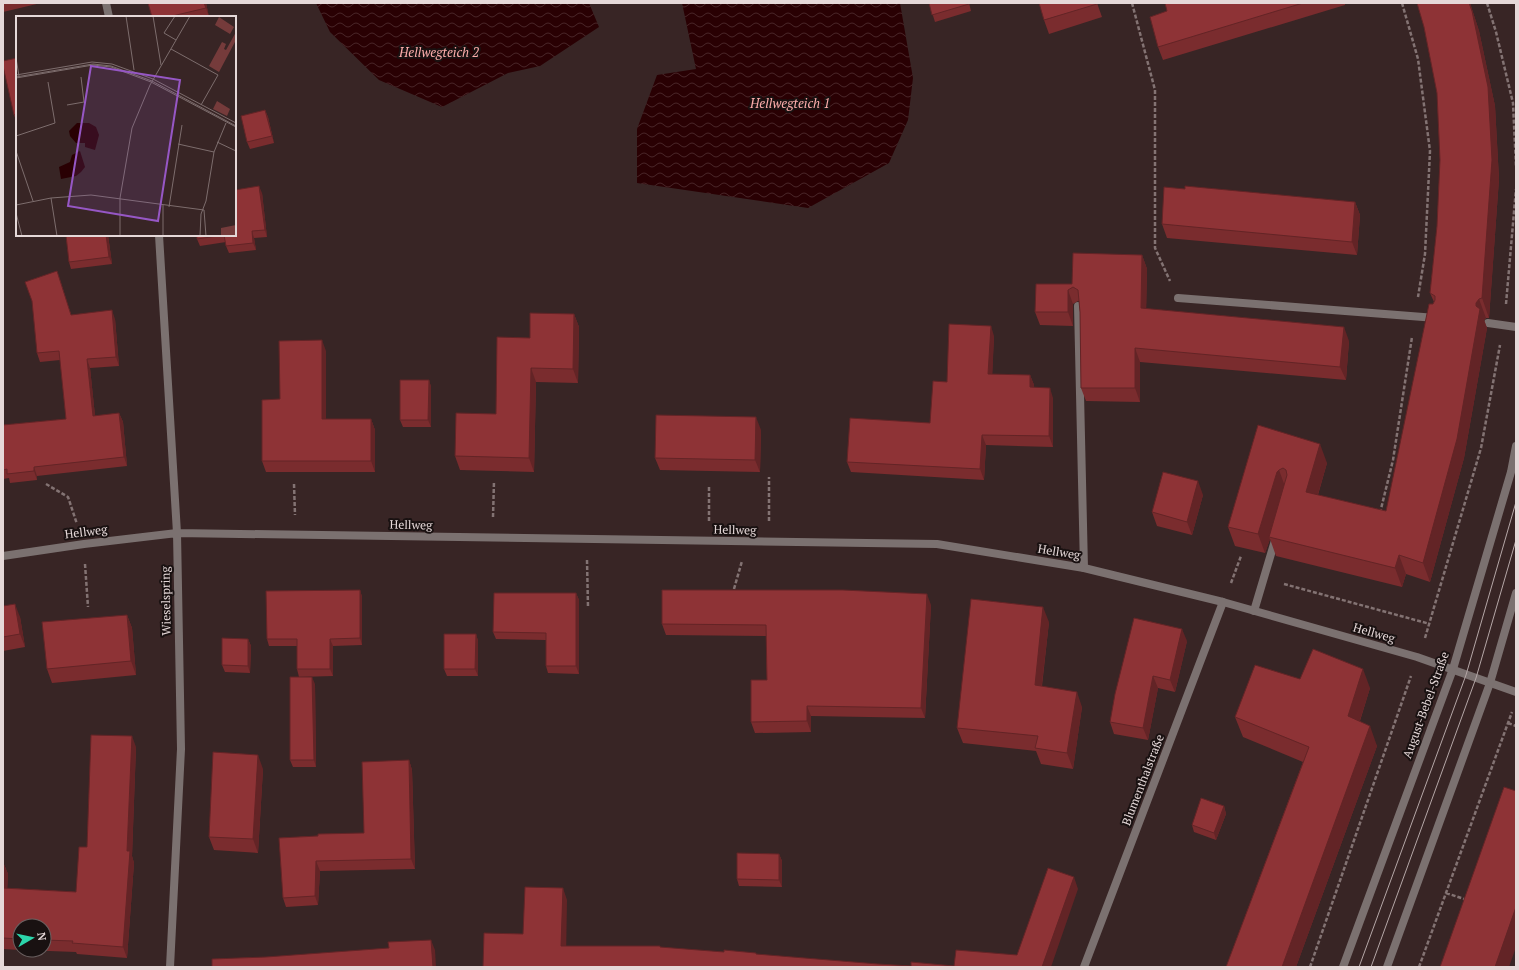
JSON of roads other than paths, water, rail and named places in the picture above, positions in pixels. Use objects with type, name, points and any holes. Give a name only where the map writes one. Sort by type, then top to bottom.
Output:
[{"type":"street","points":[[106,3],[110,16]]},
{"type":"street","name":"Wieselspring","points":[[159,236],[177,533],[181,749],[170,967]]},
{"type":"street","points":[[1178,298],[1437,318]]},
{"type":"street","points":[[1078,306],[1084,568]]},
{"type":"street","points":[[1488,323],[1516,327]]},
{"type":"street","name":"August-Bebel-Straße","points":[[1344,967],[1453,669],[1514,472],[1516,446]]},
{"type":"street","points":[[1254,611],[1278,528]]},
{"type":"street","name":"Hellweg","points":[[3,556],[84,544],[177,533],[937,544],[1084,568],[1223,602],[1417,657],[1516,692]]},
{"type":"street","points":[[1387,967],[1490,683],[1516,593]]},
{"type":"street","name":"Blumenthalstraße","points":[[1084,967],[1223,602]]},
{"type":"water","name":"Hellwegteich 2","points":[[316,3],[589,3],[599,27],[540,66],[508,73],[442,107],[379,80],[330,32]]},
{"type":"water","name":"Hellwegteich 1","points":[[682,3],[900,3],[913,78],[908,120],[889,163],[808,208],[637,183],[637,129],[657,75],[696,69]]},
{"type":"tram line","points":[[1359,967],[1466,675],[1516,502]]},
{"type":"tram line","points":[[1371,967],[1476,678],[1516,540]]}]
